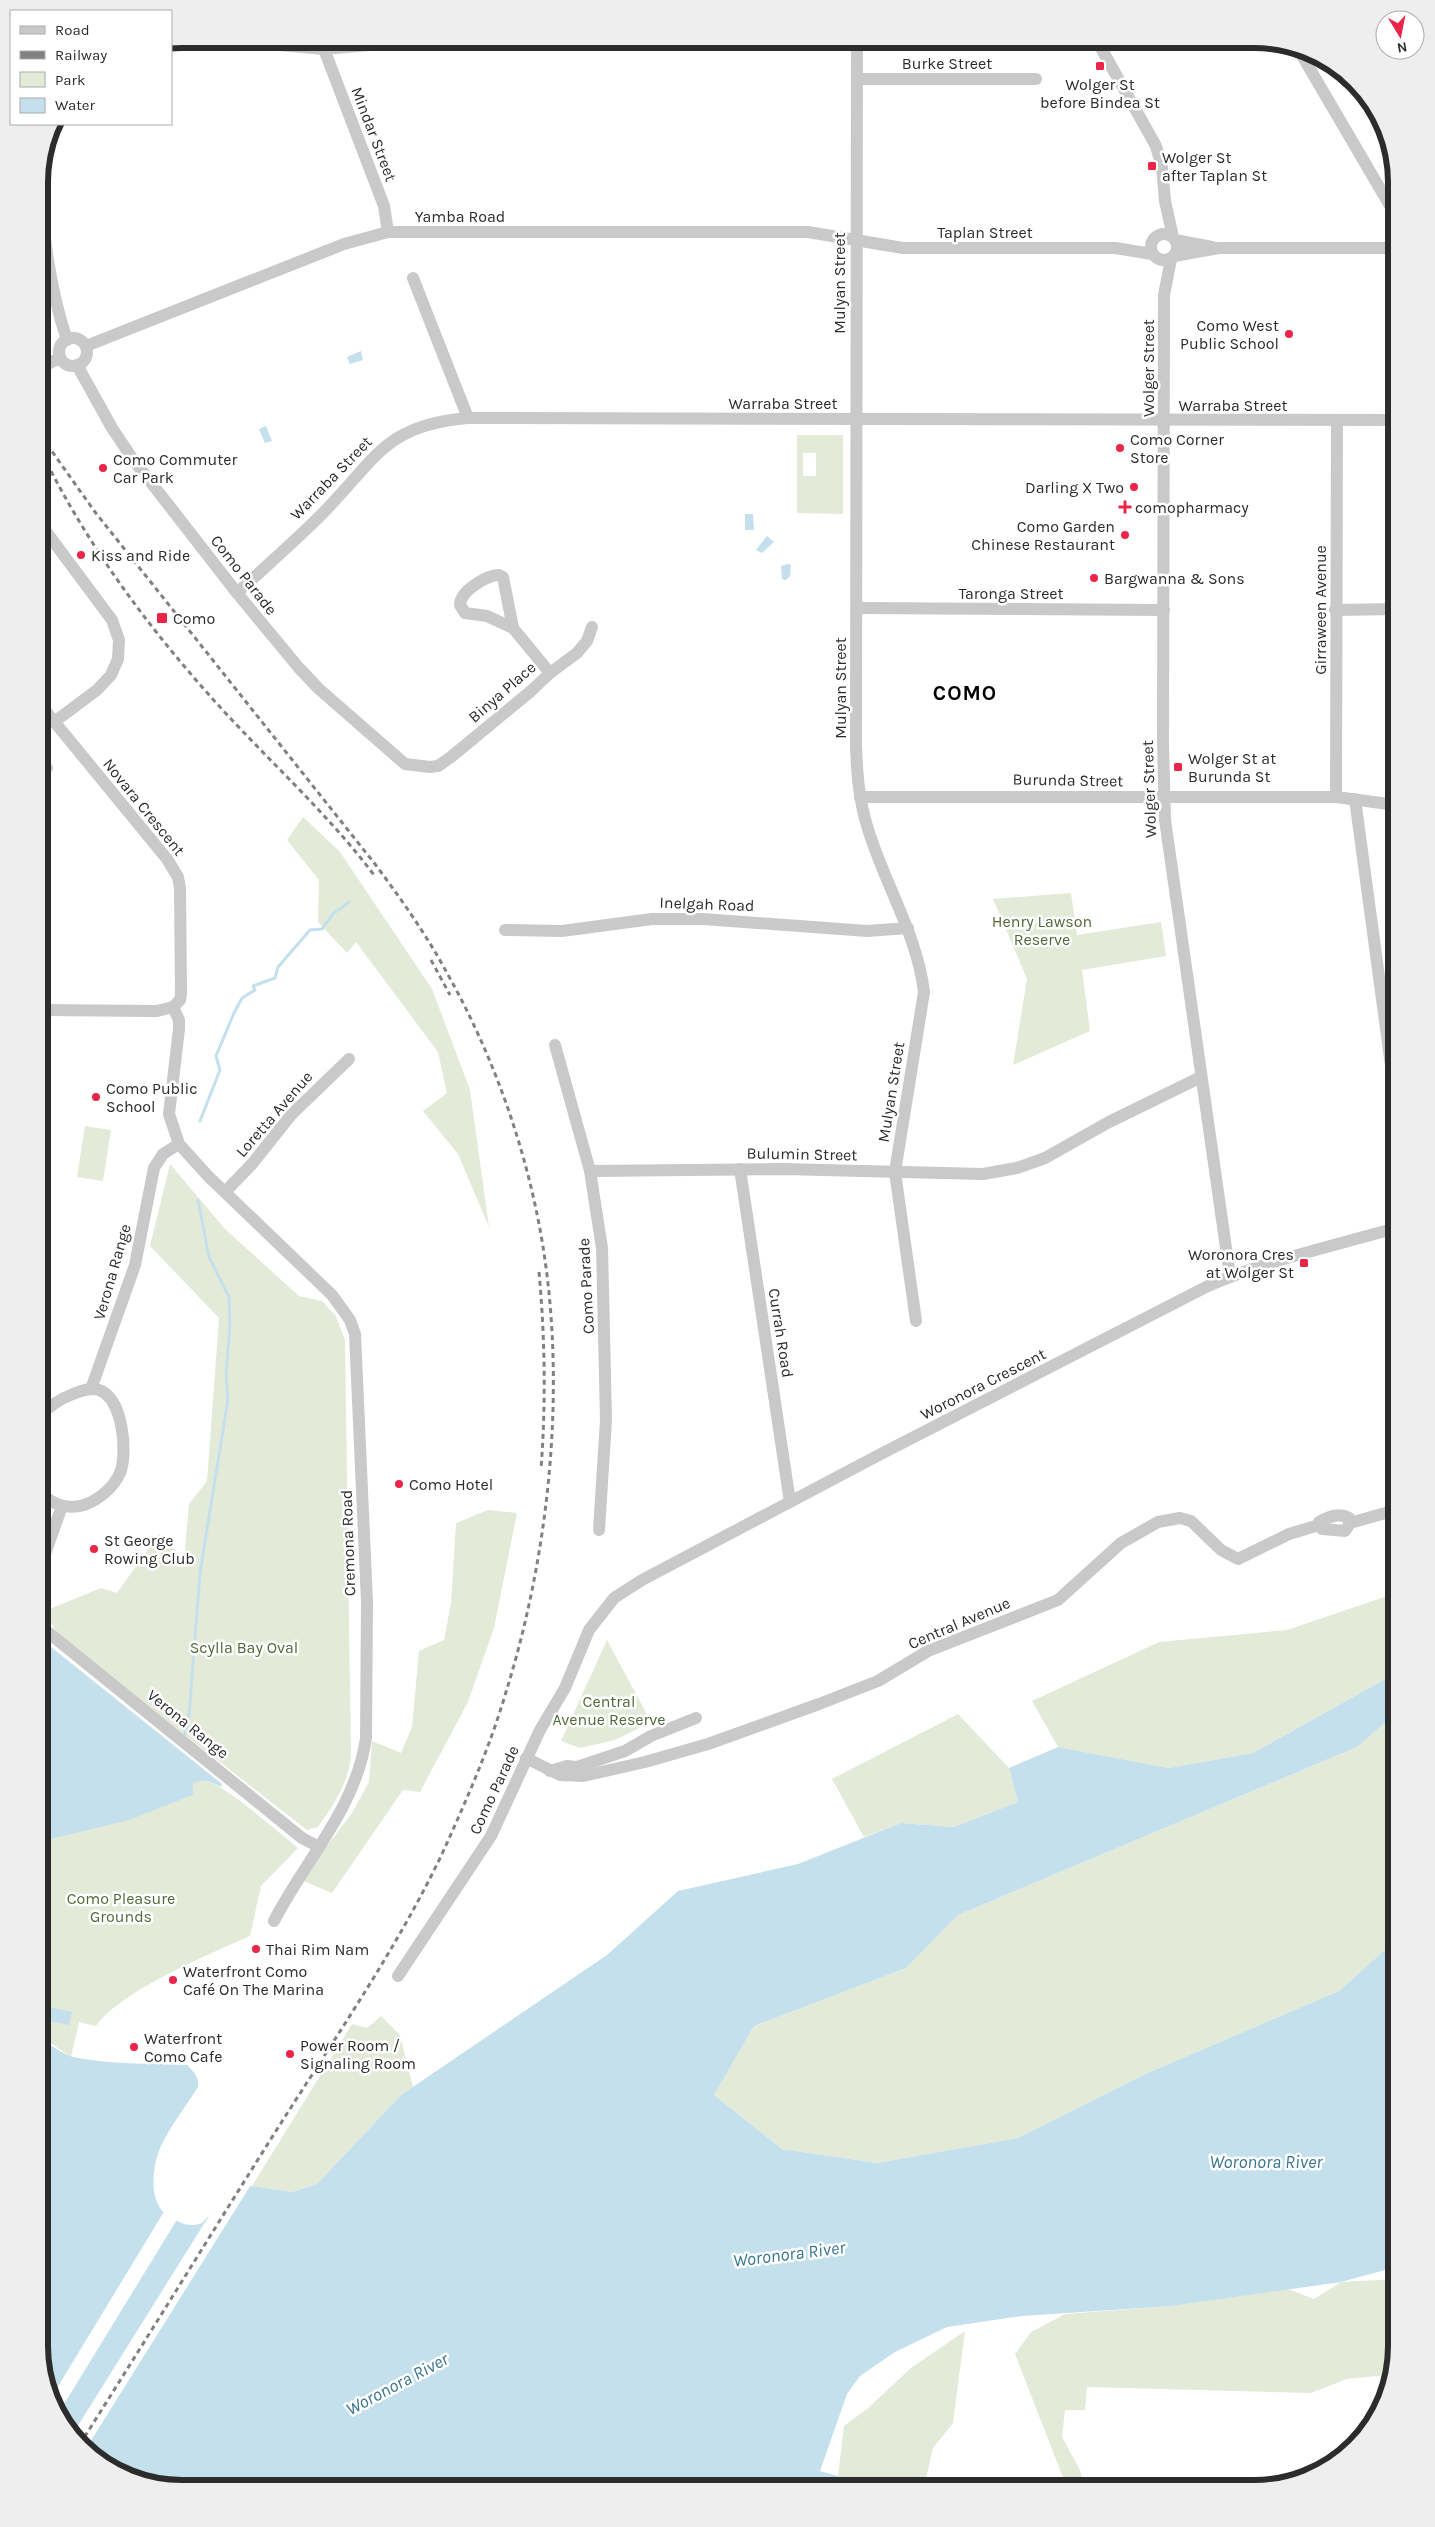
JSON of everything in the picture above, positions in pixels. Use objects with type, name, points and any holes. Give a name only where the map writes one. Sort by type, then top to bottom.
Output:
[{"type":"street","points":[[303,47],[324,49],[344,47]]},
{"type":"street","name":"Mulyan Street","points":[[857,48],[856,746],[860,797],[869,831],[921,964],[924,992],[896,1172],[916,1321]]},
{"type":"street","points":[[1101,48],[1156,146],[1162,167],[1164,201],[1174,239],[1178,246],[1173,258]]},
{"type":"street","name":"Mindar Street","points":[[324,49],[384,206],[388,232]]},
{"type":"street","points":[[1303,57],[1388,202]]},
{"type":"street","name":"Burke Street","points":[[857,79],[1036,79]]},
{"type":"street","points":[[1164,201],[1151,247],[1153,255],[1161,260],[1219,248]]},
{"type":"street","name":"Yamba Road","points":[[86,346],[344,244],[388,232],[808,232],[856,240]]},
{"type":"street","points":[[1155,238],[1167,234],[1174,239],[1219,248],[1388,248]]},
{"type":"street","name":"Taplan Street","points":[[1115,248],[1155,238]]},
{"type":"street","name":"Taplan Street","points":[[856,240],[903,248],[1115,248],[1153,255]]},
{"type":"street","points":[[48,247],[54,289],[66,340],[59,350],[60,358],[69,366],[77,366],[85,360],[86,346],[80,340],[66,340]]},
{"type":"street","name":"Wolger Street","points":[[1153,255],[1164,295]]},
{"type":"street","name":"Wolger Street","points":[[1173,258],[1164,295],[1164,798],[1171,870],[1230,1276]]},
{"type":"street","points":[[413,278],[468,418]]},
{"type":"street","points":[[48,364],[60,358]]},
{"type":"street","name":"Como Parade","points":[[77,366],[122,444],[288,656],[319,689],[399,760],[422,768]]},
{"type":"street","name":"Warraba Street","points":[[237,593],[322,514],[382,448],[402,434],[422,425],[468,418],[1337,422],[1388,420]]},
{"type":"street","name":"Girraween Avenue","points":[[1336,797],[1337,422]]},
{"type":"street","points":[[48,534],[112,620],[119,640],[118,659],[111,675],[97,690],[54,722]]},
{"type":"street","points":[[513,628],[506,582],[500,575],[489,577],[463,595],[460,605],[465,613],[487,616],[513,628],[550,673]]},
{"type":"street","name":"Taronga Street","points":[[857,608],[1164,610]]},
{"type":"street","points":[[1336,610],[1388,609]]},
{"type":"street","name":"Binya Place","points":[[422,768],[438,766],[583,648],[592,627]]},
{"type":"street","name":"Novara Crescent","points":[[48,714],[167,859],[178,877],[181,901],[181,994],[180,1000],[173,1007]]},
{"type":"street","name":"Burunda Street","points":[[860,797],[1336,797],[1388,804]]},
{"type":"street","points":[[1355,799],[1388,1044]]},
{"type":"street","name":"Inelgah Road","points":[[505,930],[562,931],[652,919],[694,919],[867,931],[908,928]]},
{"type":"street","points":[[48,1010],[157,1011],[173,1007],[179,1020],[179,1029],[170,1114],[178,1144],[225,1192]]},
{"type":"street","name":"Como Parade","points":[[555,1045],[590,1171],[602,1248],[606,1420],[599,1504],[599,1530]]},
{"type":"street","name":"Loretta Avenue","points":[[225,1192],[252,1164],[292,1115],[349,1059]]},
{"type":"street","name":"Bulumin Street","points":[[590,1171],[740,1169],[983,1174],[1017,1168],[1045,1158],[1109,1122],[1201,1077]]},
{"type":"street","name":"Verona Range","points":[[91,1389],[135,1265],[154,1168],[157,1160],[163,1154],[178,1144]]},
{"type":"street","name":"Currah Road","points":[[740,1169],[790,1502]]},
{"type":"street","name":"Cremona Road","points":[[225,1192],[342,1306],[350,1320],[358,1348],[367,1602],[366,1738],[357,1779],[333,1826],[274,1921]]},
{"type":"street","name":"Woronora Crescent","points":[[603,1609],[628,1588],[790,1502],[1230,1276],[1388,1230]]},
{"type":"street","points":[[47,1410],[60,1400],[91,1389],[106,1394],[117,1411],[124,1442],[123,1462],[114,1483],[99,1497],[81,1506],[62,1506],[47,1498]]},
{"type":"street","points":[[47,1547],[62,1506]]},
{"type":"street","name":"Central Avenue","points":[[526,1758],[560,1775],[583,1776],[645,1762],[708,1744],[848,1694],[878,1680],[928,1651],[1058,1600],[1121,1543],[1158,1522],[1180,1518],[1191,1521],[1221,1550],[1238,1559],[1288,1534],[1318,1525],[1319,1522],[1336,1515],[1344,1515],[1349,1518],[1350,1523],[1388,1512]]},
{"type":"street","name":"Como Parade","points":[[398,1976],[492,1836],[526,1758],[565,1688],[589,1630],[603,1609]]},
{"type":"street","name":"Verona Range","points":[[47,1632],[302,1838],[319,1847]]},
{"type":"street","points":[[550,1771],[567,1766],[577,1767],[625,1751],[651,1736],[696,1718]]},
{"type":"green space","points":[[797,435],[843,435],[843,514],[797,513]],"holes":[[[803,453],[816,453],[816,476],[803,476]]]},
{"type":"green space","points":[[303,817],[340,852],[432,989],[470,1090],[489,1227],[458,1154],[423,1111],[447,1093],[438,1052],[356,942],[347,953],[318,922],[319,880],[287,840]]},
{"type":"green space","name":"Henry Lawson Reserve","points":[[1071,893],[1077,935],[1161,922],[1166,956],[1082,970],[1090,1031],[1013,1065],[1027,979],[993,899]]},
{"type":"green space","points":[[85,1126],[111,1130],[103,1181],[77,1177]]},
{"type":"green space","name":"Scylla Bay Oval","points":[[170,1164],[225,1229],[299,1296],[322,1301],[336,1316],[345,1340],[351,1756],[343,1785],[335,1802],[318,1827],[307,1830],[58,1636],[47,1615],[47,1610],[101,1588],[117,1593],[159,1534],[184,1559],[189,1504],[207,1481],[219,1318],[150,1246]]},
{"type":"green space","points":[[488,1510],[517,1513],[494,1628],[468,1702],[420,1792],[403,1790],[332,1893],[301,1880],[352,1813],[369,1782],[372,1741],[401,1753],[412,1727],[419,1651],[444,1640],[451,1603],[456,1523]]},
{"type":"green space","points":[[1388,1596],[1388,1677],[1253,1753],[1169,1768],[1058,1747],[1032,1701],[1159,1642],[1287,1630]]},
{"type":"green space","name":"Central Avenue Reserve","points":[[607,1640],[651,1722],[615,1740],[580,1748],[561,1741]]},
{"type":"green space","points":[[958,1714],[1009,1768],[1018,1802],[954,1827],[901,1823],[864,1837],[832,1779]]},
{"type":"green space","points":[[1388,1720],[1388,1947],[1339,1991],[1143,2075],[1018,2138],[877,2163],[782,2149],[714,2095],[754,2026],[906,1968],[958,1915],[1357,1747]]},
{"type":"green space","name":"Como Pleasure Grounds","points":[[200,1780],[221,1788],[235,1797],[298,1848],[261,1886],[250,1936],[190,1963],[145,1987],[125,1999],[96,2026],[79,2022],[71,2057],[47,2043],[47,1840],[130,1819],[193,1795],[193,1783]]},
{"type":"green space","points":[[381,2016],[400,2035],[413,2087],[401,2095],[317,2184],[292,2192],[252,2186],[352,2024],[367,2028]]},
{"type":"green space","points":[[1388,2279],[1388,2346],[1384,2375],[1347,2379],[1311,2393],[1087,2387],[1085,2410],[1065,2410],[1062,2437],[1080,2470],[1083,2480],[1064,2480],[1015,2354],[1031,2332],[1065,2314],[1172,2306],[1288,2289],[1314,2299],[1341,2282]]},
{"type":"green space","points":[[965,2331],[953,2423],[933,2448],[926,2480],[836,2480],[838,2476],[844,2426],[867,2409],[911,2368]]},
{"type":"water","points":[[361,351],[363,360],[350,364],[347,357]]},
{"type":"water","points":[[266,426],[272,441],[265,443],[259,429]]},
{"type":"water","points":[[745,514],[753,514],[754,530],[745,530]]},
{"type":"water","points":[[767,536],[774,542],[762,553],[756,550]]},
{"type":"water","points":[[791,565],[790,576],[786,580],[782,579],[781,566]]},
{"type":"water","points":[[47,1644],[222,1784],[221,1787],[208,1781],[193,1783],[193,1795],[129,1820],[47,1840]]},
{"type":"water","name":"Woronora River","points":[[1388,1677],[1388,1720],[1357,1747],[958,1915],[906,1968],[754,2026],[714,2095],[782,2149],[877,2163],[1018,2138],[1143,2075],[1339,1991],[1388,1947],[1388,2269],[1341,2282],[1172,2306],[1022,2316],[947,2327],[895,2352],[860,2376],[847,2394],[820,2471],[838,2476],[836,2480],[173,2479],[155,2477],[138,2472],[122,2466],[107,2457],[81,2434],[61,2405],[50,2372],[47,2346],[47,2044],[65,2054],[87,2060],[116,2063],[187,2065],[192,2070],[197,2078],[198,2087],[161,2146],[155,2163],[153,2184],[158,2204],[170,2217],[189,2225],[202,2223],[238,2184],[292,2192],[317,2184],[401,2095],[607,1955],[678,1891],[798,1864],[901,1823],[954,1827],[1018,1802],[1009,1768],[1058,1747],[1169,1768],[1253,1753]]},
{"type":"water","points":[[47,2007],[72,2012],[69,2025],[47,2021]]},
{"type":"pier","points":[[237,2181],[252,2183],[90,2443],[76,2428],[217,2203]]},
{"type":"pier","points":[[165,2210],[178,2218],[62,2407],[56,2390]]},
{"type":"waterway","points":[[200,1121],[220,1070],[216,1056],[242,998],[255,990],[253,986],[275,978],[278,967],[310,930],[322,929],[333,914],[349,902]]},
{"type":"waterway","points":[[183,1737],[188,1728],[200,1573],[228,1399],[226,1374],[230,1325],[229,1297],[209,1257],[198,1200]]},
{"type":"railway","points":[[48,444],[95,512],[375,864],[431,944],[447,973],[465,1006],[496,1076],[521,1149],[531,1186],[545,1260],[551,1313],[553,1368],[553,1423],[549,1478],[533,1587],[521,1640],[500,1713],[460,1814],[424,1889],[386,1957],[84,2437]]},
{"type":"railway","points":[[48,465],[98,551],[120,584],[168,647],[239,728],[338,831],[374,875]]},
{"type":"railway","points":[[431,960],[450,995]]},
{"type":"railway","points":[[539,1272],[544,1370],[544,1420],[541,1469]]},
{"type":"place","name":"Wolger St before Bindea St","points":[[1100,66]]},
{"type":"place","name":"Wolger St after Taplan St","points":[[1152,166]]},
{"type":"place","name":"Como West Public School","points":[[1289,334]]},
{"type":"place","name":"Como Corner Store","points":[[1120,448]]},
{"type":"place","name":"Como Commuter Car Park","points":[[103,468]]},
{"type":"place","name":"Darling X Two","points":[[1134,487]]},
{"type":"place","name":"comopharmacy","points":[[1125,507]]},
{"type":"place","name":"Como Garden Chinese Restaurant","points":[[1125,535]]},
{"type":"place","name":"Kiss and Ride","points":[[81,555]]},
{"type":"place","name":"Bargwanna & Sons","points":[[1094,578]]},
{"type":"place","name":"Como","points":[[162,618]]},
{"type":"place","name":"Wolger St at Burunda St","points":[[1178,767]]},
{"type":"place","name":"Como Public School","points":[[96,1097]]},
{"type":"place","name":"Woronora Cres at Wolger St","points":[[1304,1263]]},
{"type":"place","name":"Como Hotel","points":[[399,1484]]},
{"type":"place","name":"St George Rowing Club","points":[[94,1549]]},
{"type":"place","name":"Thai Rim Nam","points":[[256,1949]]},
{"type":"place","name":"Waterfront Como Café On The Marina","points":[[173,1980]]},
{"type":"place","name":"Waterfront Como Cafe","points":[[134,2047]]},
{"type":"place","name":"Power Room / Signaling Room","points":[[290,2054]]},
{"type":"district","name":"COMO","points":[[965,693]]}]
